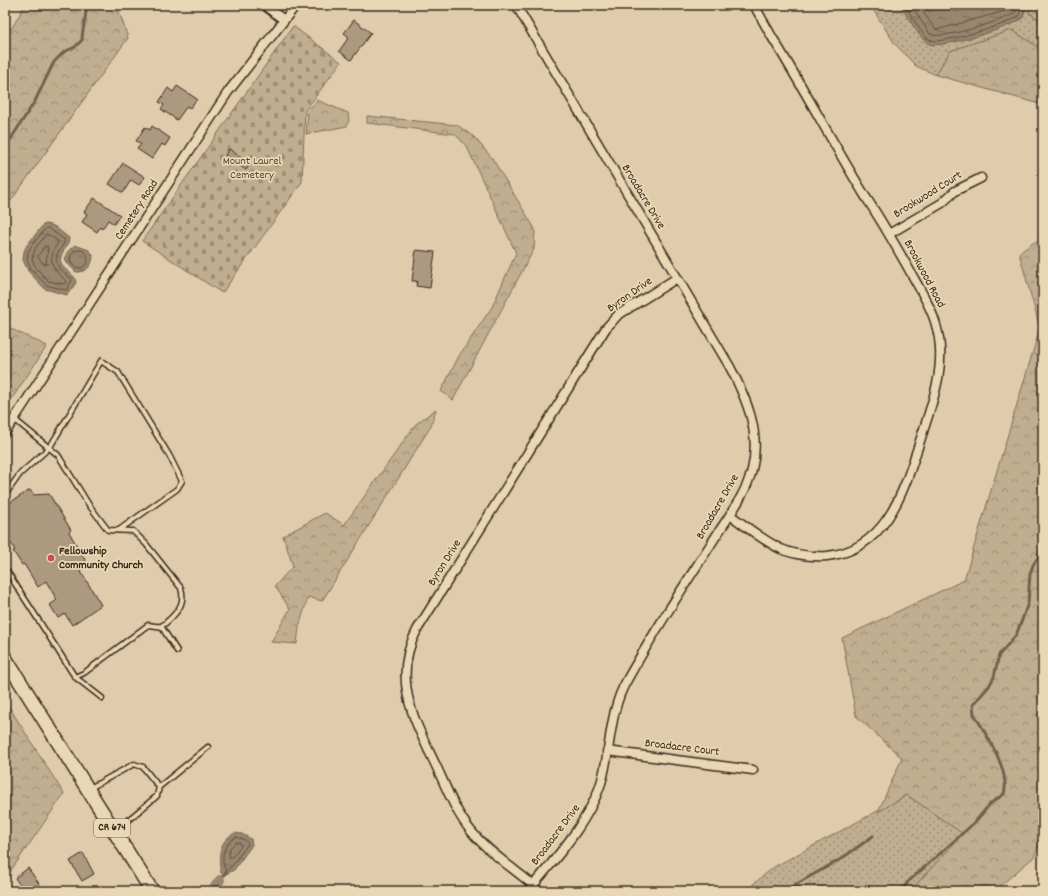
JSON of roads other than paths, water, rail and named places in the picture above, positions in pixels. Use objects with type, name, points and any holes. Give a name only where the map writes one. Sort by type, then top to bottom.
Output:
[{"type":"main road","name":"CR 674","points":[[5,658],[152,891]]},
{"type":"street","points":[[264,5],[284,20]]},
{"type":"street","name":"Cemetery Road","points":[[5,433],[228,92],[296,5]]},
{"type":"street","name":"Broadacre Drive","points":[[516,5],[737,380],[750,409],[754,425],[754,456],[751,472],[730,515],[650,638],[626,681],[615,712],[603,776],[592,807],[574,834],[530,888]]},
{"type":"street","name":"Brookwood Road","points":[[730,515],[782,550],[801,555],[821,556],[847,552],[860,546],[871,538],[889,516],[902,490],[913,461],[936,388],[941,358],[940,343],[933,314],[889,234],[754,5]]},
{"type":"street","name":"Brookwood Court","points":[[889,234],[942,202],[955,191],[981,178]]},
{"type":"street","name":"Byron Drive","points":[[530,888],[480,841],[471,831],[457,810],[411,712],[405,683],[407,655],[417,630],[606,328],[622,312],[677,278]]},
{"type":"street","name":"Broadacre Court","points":[[607,751],[753,770]]},
{"type":"lane","points":[[5,495],[20,474],[50,447],[101,361],[118,372],[169,455],[182,481],[177,489],[118,530]]},
{"type":"lane","points":[[14,420],[50,447],[58,455],[89,505],[108,530],[133,532],[146,544],[181,588],[182,602],[178,611],[161,626],[148,625],[84,673],[75,677]]},
{"type":"lane","points":[[5,568],[75,677],[102,698]]},
{"type":"lane","points":[[161,626],[177,651]]},
{"type":"lane","points":[[114,831],[157,796],[159,787],[208,747]]},
{"type":"lane","points":[[87,789],[134,764],[143,767],[159,787]]},
{"type":"water","points":[[900,5],[1026,5],[1023,18],[1006,27],[977,36],[936,45],[925,42]]},
{"type":"water","points":[[46,224],[54,226],[69,238],[60,260],[62,266],[72,274],[76,283],[67,295],[45,289],[28,271],[23,260],[24,251],[27,245],[43,225]]},
{"type":"water","points":[[75,245],[89,250],[93,255],[89,268],[80,272],[76,272],[65,261],[67,252]]},
{"type":"water","points":[[235,833],[242,834],[251,839],[252,845],[234,870],[224,875],[221,873],[220,867],[220,850],[225,840]]},
{"type":"waterway","points":[[5,148],[35,101],[54,62],[64,52],[75,47],[82,40],[86,5]]},
{"type":"waterway","points":[[901,891],[908,882],[974,823],[991,803],[1004,794],[1005,785],[1001,764],[991,742],[974,714],[973,705],[989,686],[994,677],[999,655],[1016,635],[1028,603],[1030,574],[1033,565],[1043,550]]},
{"type":"waterway","points":[[784,891],[841,859],[873,836]]},
{"type":"waterway","points":[[220,880],[226,872]]},
{"type":"waterway","points":[[212,891],[220,880]]},
{"type":"place","name":"Fellowship Community Church","points":[[51,558]]},
{"type":"park label","name":"Mount Laurel Cemetery","points":[[252,168]]}]
